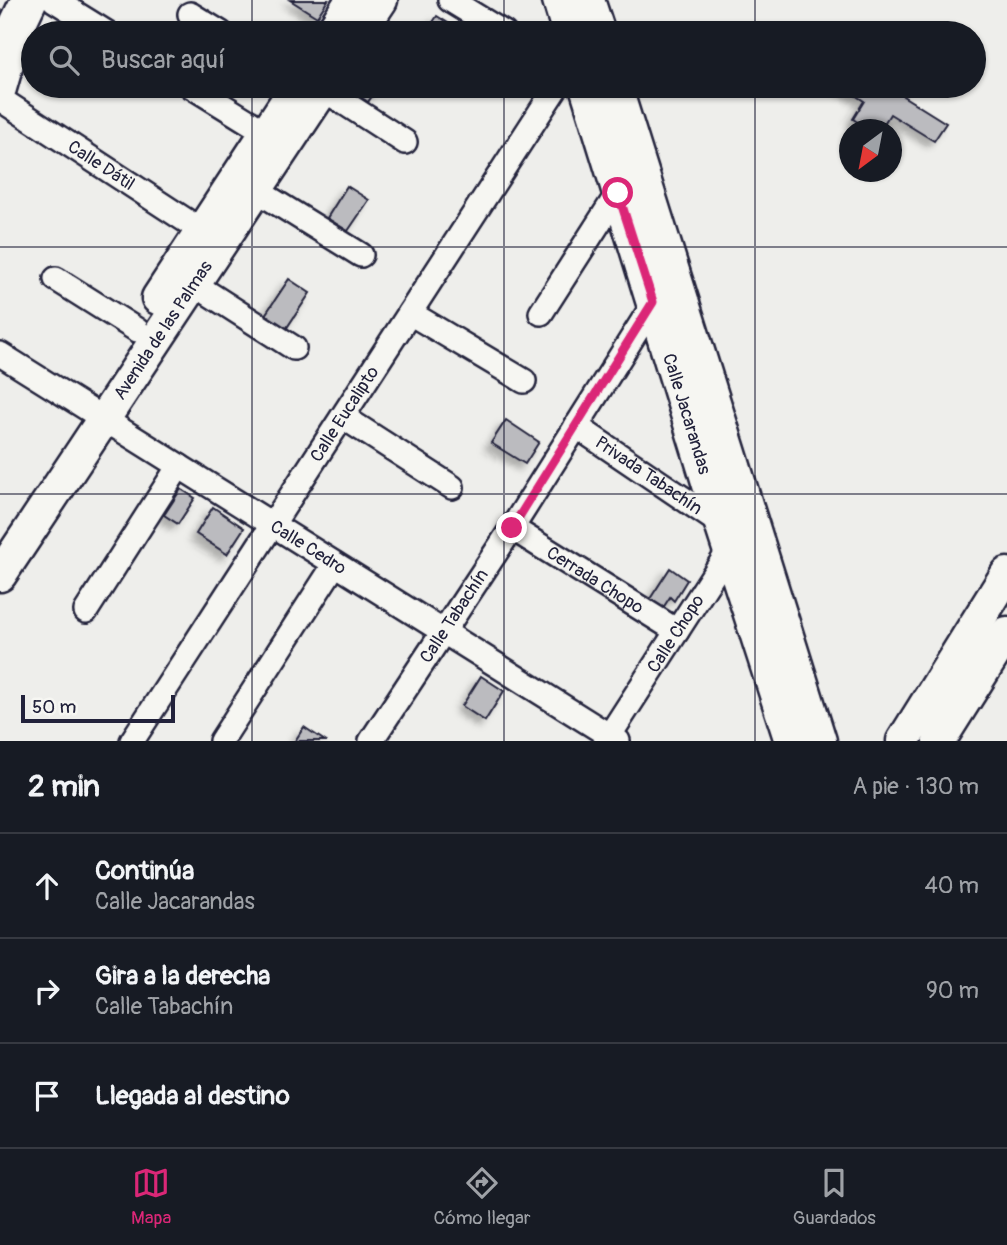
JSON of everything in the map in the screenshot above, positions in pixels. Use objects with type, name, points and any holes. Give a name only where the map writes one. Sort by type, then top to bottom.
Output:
[{"type":"main road","points":[[0,61],[25,9]]},
{"type":"street","points":[[54,0],[88,21]]},
{"type":"street","points":[[339,21],[352,0]]},
{"type":"street","points":[[367,21],[381,0]]},
{"type":"street","points":[[450,0],[484,21]]},
{"type":"street","points":[[559,0],[565,21]]},
{"type":"street","points":[[589,0],[595,21]]},
{"type":"street","points":[[190,14],[201,21]]},
{"type":"street","points":[[0,88],[21,22]]},
{"type":"street","points":[[210,98],[267,133]]},
{"type":"street","name":"Avenida de las Palmas","points":[[0,575],[95,414],[137,330],[267,133],[304,98]]},
{"type":"street","name":"Avenida de las Palmas","points":[[0,538],[194,284],[256,190],[309,98]]},
{"type":"street","points":[[333,98],[405,142]]},
{"type":"street","name":"Calle Eucalipto","points":[[132,741],[549,98]]},
{"type":"street","name":"Calle Jacarandas","points":[[590,98],[653,302],[735,537],[820,741]]},
{"type":"street","name":"Calle Jacarandas","points":[[619,98],[676,281],[735,537],[792,741]]},
{"type":"street","name":"Calle Dátil","points":[[0,99],[202,231]]},
{"type":"street","points":[[256,190],[361,255]]},
{"type":"street","points":[[541,313],[618,193]]},
{"type":"street","points":[[56,279],[137,330]]},
{"type":"street","name":"Calle Tabachín","points":[[371,741],[512,528],[653,302],[676,281]]},
{"type":"street","points":[[194,284],[294,348]]},
{"type":"street","points":[[410,313],[524,381]]},
{"type":"street","name":"Calle Cedro","points":[[0,355],[611,739]]},
{"type":"street","points":[[343,417],[452,487]]},
{"type":"street","name":"Privada Tabachín","points":[[576,426],[735,537]]},
{"type":"street","points":[[86,611],[179,466]]},
{"type":"street","name":"Cerrada Chopo","points":[[512,528],[677,631]]},
{"type":"street","name":"Calle Chopo","points":[[611,739],[735,537]]},
{"type":"street","points":[[221,741],[335,564]]},
{"type":"street","points":[[903,741],[1007,574]]},
{"type":"street","points":[[939,741],[1003,646]]},
{"type":"building","points":[[290,0],[328,0],[317,17]]},
{"type":"building","points":[[859,98],[906,98],[946,123],[934,141],[890,114],[887,119],[853,119],[864,101]]},
{"type":"building","points":[[347,186],[369,200],[348,231],[327,218]]},
{"type":"building","points":[[289,279],[310,293],[286,329],[265,315]]},
{"type":"building","points":[[506,420],[539,442],[525,464],[491,443]]},
{"type":"building","points":[[181,489],[195,498],[178,524],[164,515]]},
{"type":"building","points":[[213,507],[244,528],[227,554],[196,534]]},
{"type":"building","points":[[670,568],[687,580],[674,601],[670,597],[661,611],[648,602]]},
{"type":"building","points":[[481,676],[504,691],[485,721],[462,706]]},
{"type":"building","points":[[304,727],[325,741],[295,741]]},
{"type":"route","points":[[512,528],[653,302],[618,193]]}]
